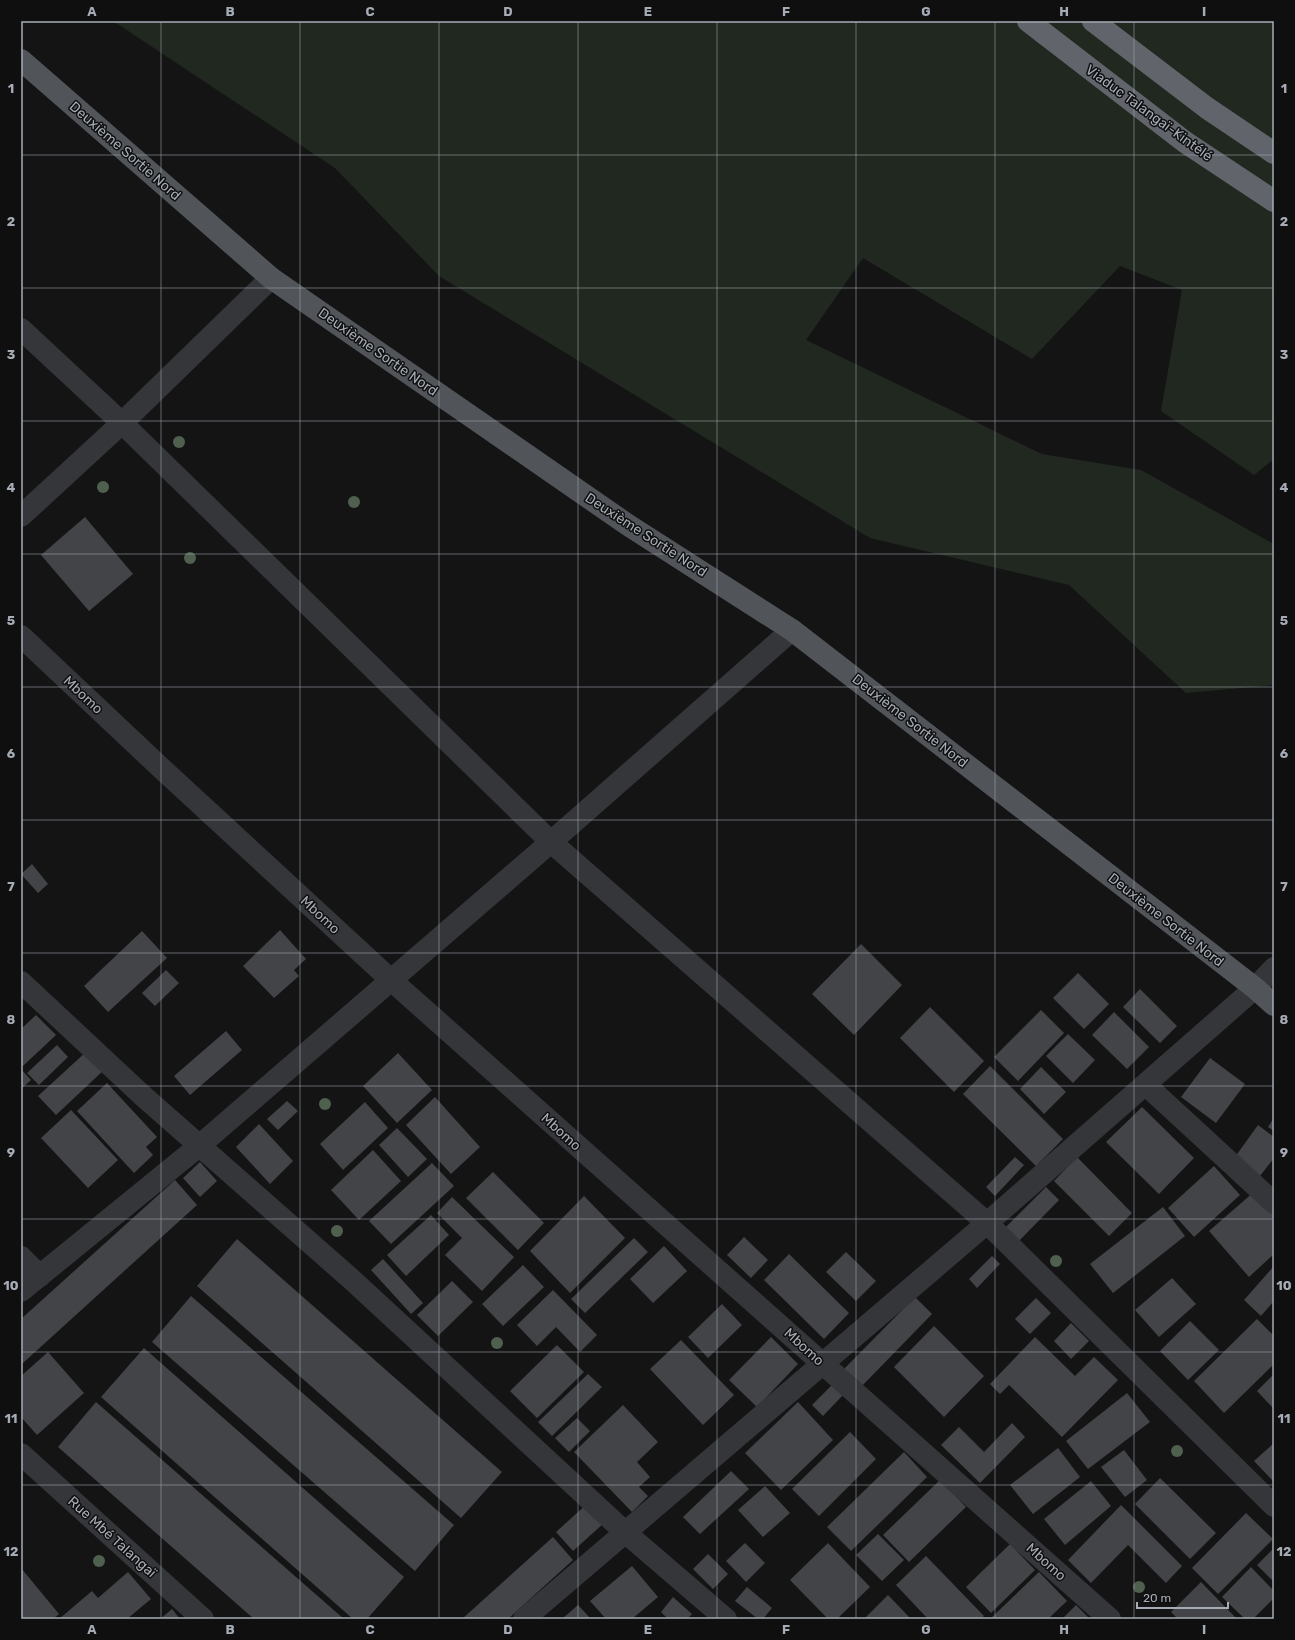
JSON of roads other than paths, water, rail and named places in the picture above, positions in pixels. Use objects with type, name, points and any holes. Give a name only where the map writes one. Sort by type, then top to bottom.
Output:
[{"type":"highway","name":"Viaduc Talangaï-Kintélé","points":[[1028,21],[1185,142],[1274,201]]},
{"type":"highway","points":[[1092,21],[1207,108],[1274,153]]},
{"type":"main road","name":"Deuxième Sortie Nord","points":[[21,60],[271,278],[628,525],[792,630],[1255,988],[1274,1006]]},
{"type":"street","points":[[21,516],[122,423],[271,278]]},
{"type":"street","points":[[21,329],[122,423],[551,842],[988,1223],[1274,1506]]},
{"type":"street","points":[[21,1291],[199,1146],[551,842],[792,630]]},
{"type":"street","name":"Mbomo","points":[[21,636],[160,768],[391,980],[1110,1619]]},
{"type":"street","points":[[524,1619],[626,1533],[822,1363],[988,1223],[1255,988],[1274,968]]},
{"type":"street","points":[[21,982],[143,1096],[350,1278],[626,1533],[726,1619]]},
{"type":"street","points":[[1146,1085],[1274,1203]]},
{"type":"street","points":[[21,1257],[40,1276]]},
{"type":"street","name":"Rue Mbé Talangaï","points":[[21,1454],[204,1619]]}]
